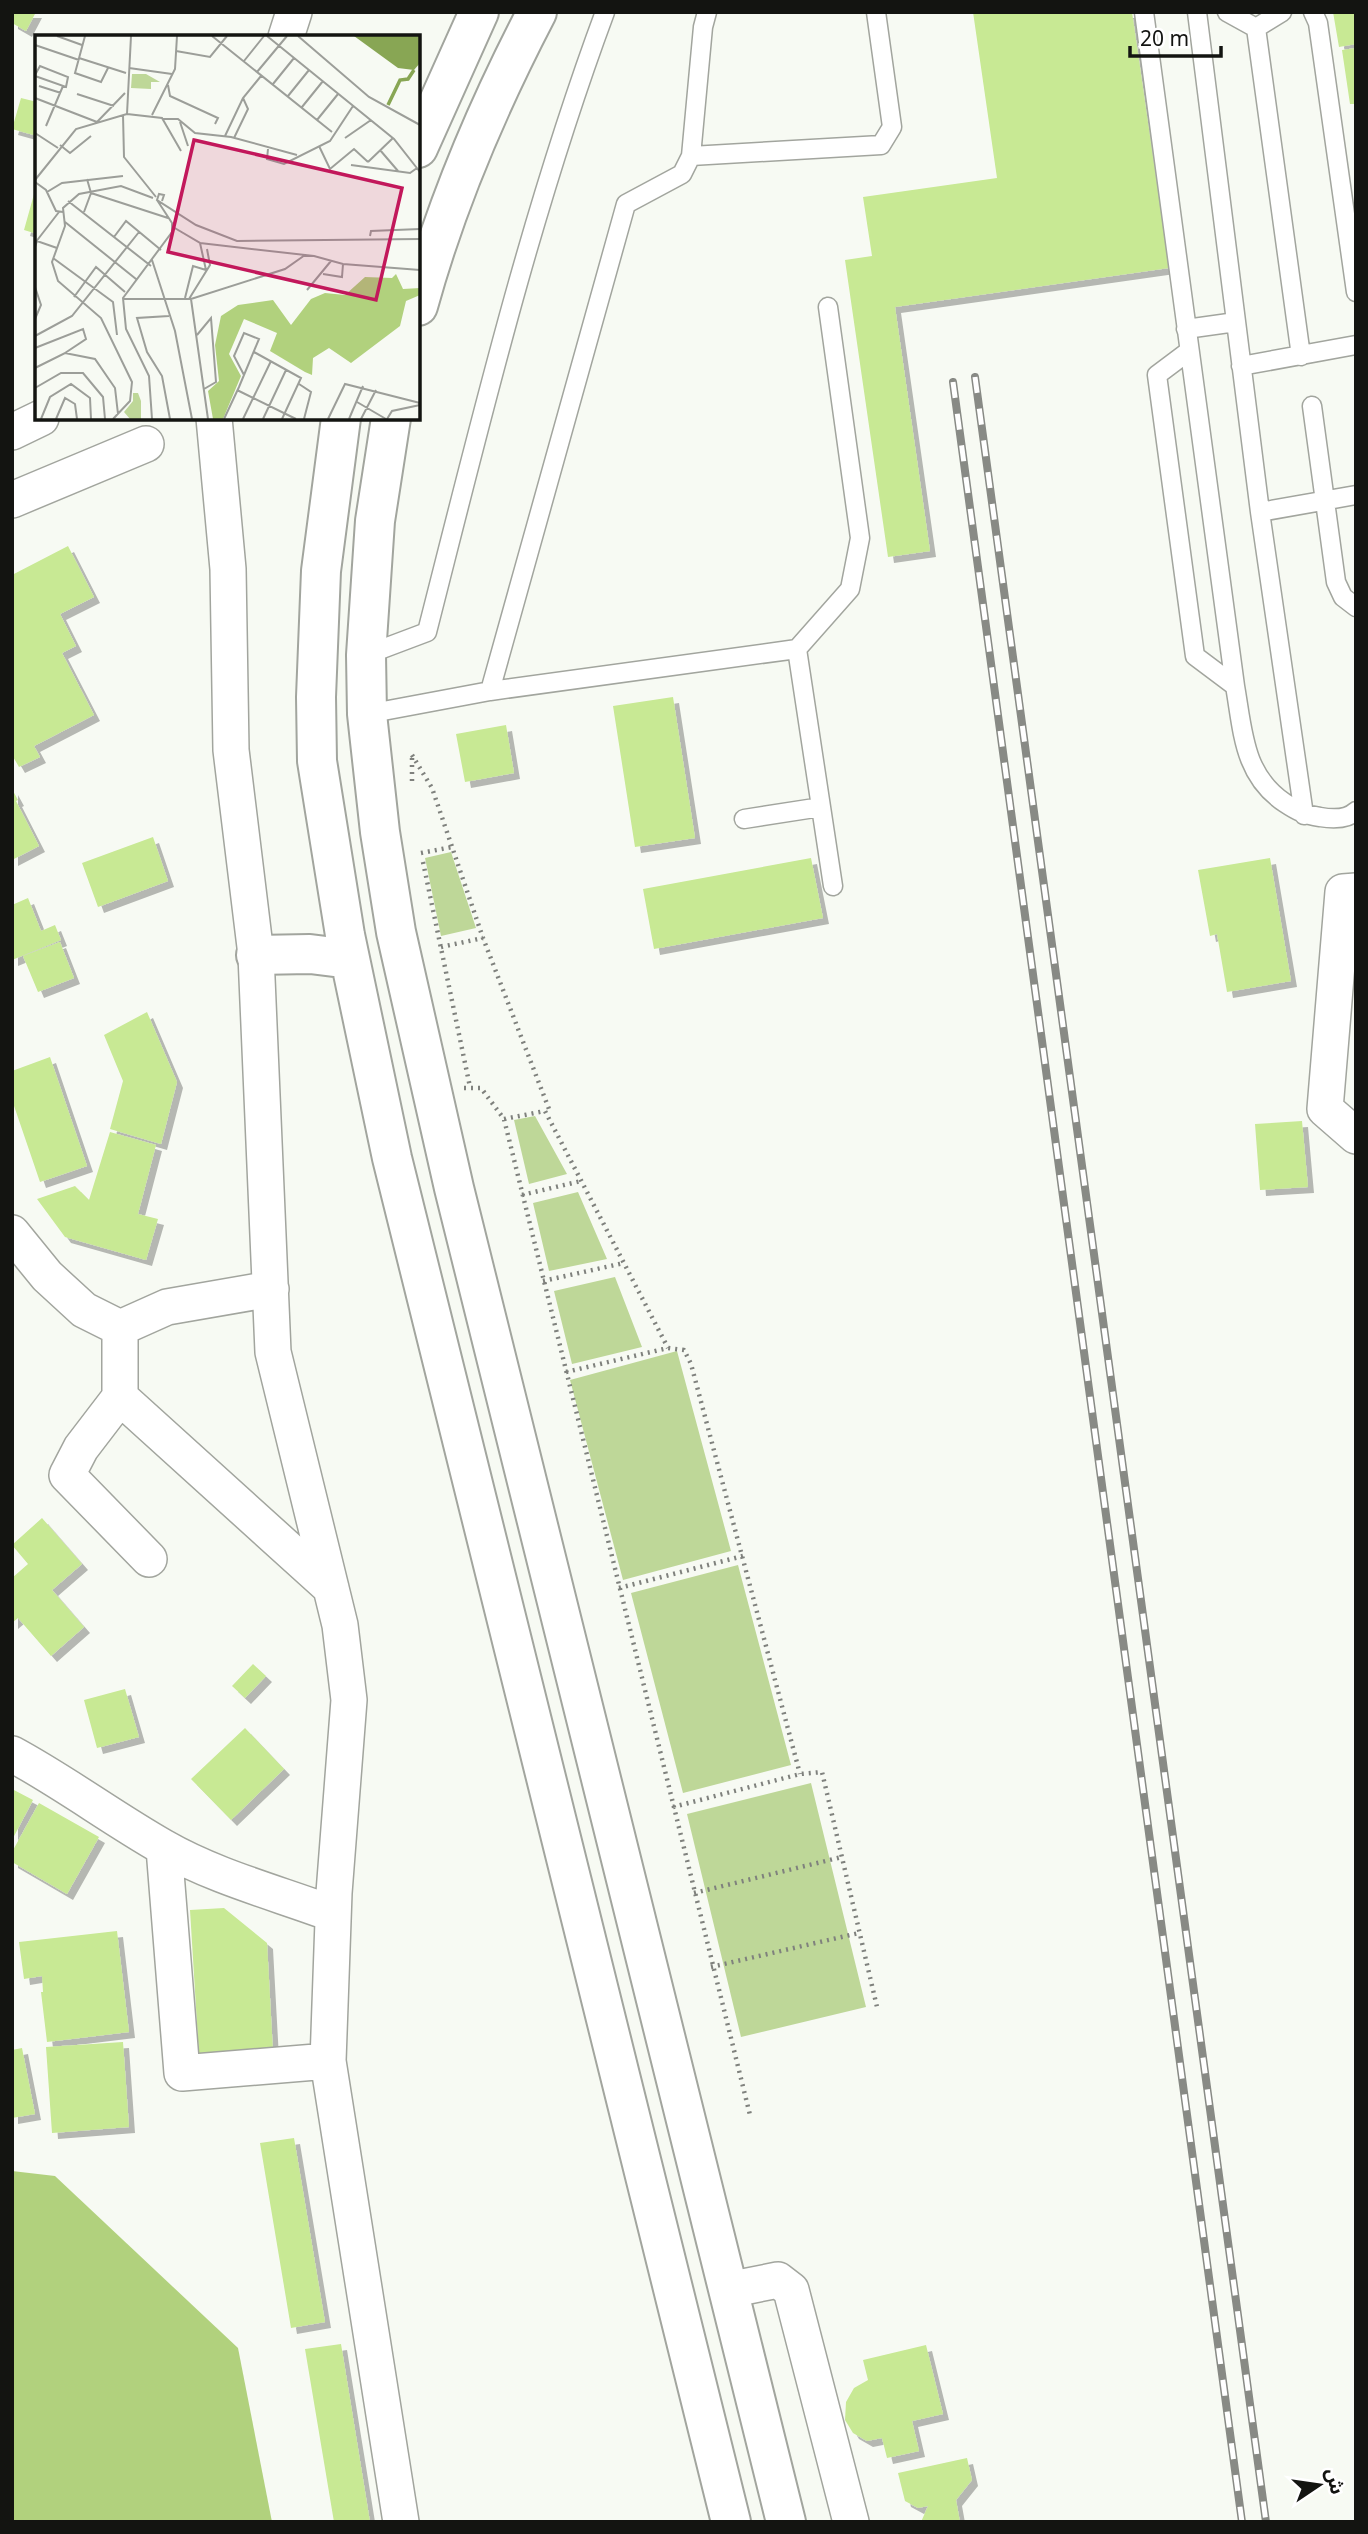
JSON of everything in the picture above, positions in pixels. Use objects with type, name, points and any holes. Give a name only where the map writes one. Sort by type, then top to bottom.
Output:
[{"type":"highway","points":[[420,144],[479,12]]},
{"type":"highway","points":[[420,299],[434,250],[460,180],[513,58],[537,12]]},
{"type":"highway","points":[[341,420],[321,571],[315,733],[321,796],[350,958],[392,1158],[731,2522]]},
{"type":"highway","points":[[391,420],[375,521],[366,655],[367,714],[380,832],[396,932],[461,1216],[786,2522]]},
{"type":"highway","points":[[256,955],[310,954],[350,958]]},
{"type":"street","points":[[287,35],[294,12]]},
{"type":"street","points":[[12,432],[37,420]]},
{"type":"street","points":[[214,420],[228,569],[231,750],[243,867],[256,955],[274,1352],[340,1625],[349,1700],[333,1914],[328,2061],[401,2522]]},
{"type":"street","points":[[12,500],[146,444]]},
{"type":"street","points":[[1356,891],[1343,892],[1325,1109],[1356,1136]]},
{"type":"street","points":[[12,1233],[47,1276],[84,1310],[120,1328]]},
{"type":"street","points":[[120,1328],[167,1307],[271,1289]]},
{"type":"street","points":[[120,1328],[120,1397],[81,1448],[67,1475],[149,1559]]},
{"type":"street","points":[[120,1397],[331,1588]]},
{"type":"street","points":[[12,1754],[42,1770],[164,1848],[214,1870],[333,1914]]},
{"type":"street","points":[[164,1848],[182,2074],[328,2061]]},
{"type":"street","points":[[728,2290],[778,2280],[792,2290],[851,2522]]},
{"type":"lane","points":[[366,655],[427,632],[515,290],[604,12]]},
{"type":"lane","points":[[490,691],[626,204],[682,174],[691,156],[703,27],[707,12]]},
{"type":"lane","points":[[691,156],[881,145],[892,127],[876,12]]},
{"type":"lane","points":[[1144,12],[1235,686],[1246,748],[1258,778],[1272,794],[1304,815],[1333,820],[1352,815],[1356,811]]},
{"type":"lane","points":[[1197,12],[1260,512],[1304,815]]},
{"type":"lane","points":[[1227,12],[1256,28]]},
{"type":"lane","points":[[1256,28],[1282,12]]},
{"type":"lane","points":[[1313,12],[1318,23],[1356,292]]},
{"type":"lane","points":[[1256,28],[1301,356]]},
{"type":"lane","points":[[367,714],[490,691],[797,649],[850,589],[860,538],[828,307]]},
{"type":"lane","points":[[1186,329],[1236,322]]},
{"type":"lane","points":[[1241,366],[1356,345]]},
{"type":"lane","points":[[1189,351],[1157,375],[1191,629],[1195,656],[1235,686]]},
{"type":"lane","points":[[1312,406],[1336,582],[1343,597],[1356,607]]},
{"type":"lane","points":[[1260,512],[1356,495]]},
{"type":"lane","points":[[797,649],[833,886]]},
{"type":"lane","points":[[744,819],[821,807]]},
{"type":"path","points":[[411,793],[412,755],[432,788],[483,938],[550,1109],[503,1119]]},
{"type":"path","points":[[418,842],[471,1087],[481,1088],[503,1119],[711,1967],[750,2115]]},
{"type":"path","points":[[421,853],[452,847]]},
{"type":"path","points":[[441,947],[483,938]]},
{"type":"path","points":[[545,1111],[668,1348]]},
{"type":"path","points":[[522,1195],[581,1181]]},
{"type":"path","points":[[543,1281],[624,1263]]},
{"type":"path","points":[[566,1372],[668,1348],[684,1350],[691,1364],[800,1774]]},
{"type":"path","points":[[620,1588],[743,1556]]},
{"type":"path","points":[[673,1807],[800,1774],[822,1772],[877,2007]]},
{"type":"path","points":[[694,1893],[842,1857]]},
{"type":"path","points":[[711,1967],[859,1933]]},
{"type":"green space","points":[[451,852],[476,928],[441,936],[425,858]]},
{"type":"green space","points":[[535,1116],[567,1174],[529,1184],[514,1120]]},
{"type":"green space","points":[[578,1192],[607,1259],[549,1271],[533,1203]]},
{"type":"green space","points":[[615,1277],[642,1347],[572,1364],[554,1291]]},
{"type":"green space","points":[[677,1351],[731,1551],[623,1580],[570,1380]]},
{"type":"green space","points":[[738,1565],[791,1765],[683,1793],[631,1593]]},
{"type":"green space","points":[[811,1783],[866,2007],[741,2037],[687,1814]]},
{"type":"green space","points":[[12,2171],[55,2176],[238,2348],[272,2522],[12,2522]]},
{"type":"building","points":[[12,12],[36,12],[26,31],[12,23]]},
{"type":"building","points":[[973,12],[1132,12],[1169,268],[895,307],[930,551],[888,557],[845,260],[872,256],[863,197],[997,178]]},
{"type":"building","points":[[1333,12],[1356,12],[1356,44],[1339,47]]},
{"type":"building","points":[[1356,48],[1356,104],[1350,104],[1342,50]]},
{"type":"building","points":[[21,98],[35,102],[35,135],[12,129]]},
{"type":"building","points":[[35,191],[35,233],[24,230]]},
{"type":"building","points":[[68,546],[94,597],[60,614],[76,646],[62,653],[94,715],[34,746],[40,757],[19,767],[12,755],[12,575]]},
{"type":"building","points":[[673,697],[695,838],[635,847],[613,706]]},
{"type":"building","points":[[506,725],[514,773],[465,782],[456,734]]},
{"type":"building","points":[[12,789],[39,846],[12,860]]},
{"type":"building","points":[[153,837],[168,881],[98,907],[82,863]]},
{"type":"building","points":[[811,858],[823,918],[654,949],[643,889]]},
{"type":"building","points":[[1270,858],[1291,981],[1227,992],[1217,934],[1210,936],[1198,870]]},
{"type":"building","points":[[28,898],[41,931],[55,925],[61,940],[12,960],[12,905]]},
{"type":"building","points":[[60,942],[74,978],[38,992],[23,956]]},
{"type":"building","points":[[147,1012],[177,1082],[161,1144],[110,1129],[123,1081],[104,1035]]},
{"type":"building","points":[[50,1057],[87,1166],[40,1182],[12,1100],[12,1071]]},
{"type":"building","points":[[1302,1121],[1308,1187],[1260,1190],[1255,1124]]},
{"type":"building","points":[[110,1132],[156,1145],[138,1214],[158,1219],[146,1260],[65,1237],[37,1199],[75,1186],[89,1200]]},
{"type":"building","points":[[42,1518],[82,1564],[52,1590],[84,1627],[51,1656],[18,1618],[12,1623],[12,1578],[28,1564],[12,1545]]},
{"type":"building","points":[[253,1664],[266,1676],[245,1698],[232,1686]]},
{"type":"building","points":[[125,1689],[139,1737],[97,1748],[84,1700]]},
{"type":"building","points":[[245,1728],[284,1769],[231,1820],[191,1779]]},
{"type":"building","points":[[12,1789],[33,1800],[12,1840]]},
{"type":"building","points":[[39,1803],[99,1837],[67,1894],[12,1862],[12,1852]]},
{"type":"building","points":[[224,1908],[267,1943],[273,2052],[199,2056],[190,1910]]},
{"type":"building","points":[[117,1931],[129,2032],[47,2042],[41,1992],[42,1976],[24,1979],[19,1942]]},
{"type":"building","points":[[123,2042],[129,2127],[52,2133],[46,2047]]},
{"type":"building","points":[[22,2048],[35,2114],[12,2118],[12,2050]]},
{"type":"building","points":[[294,2138],[325,2322],[291,2328],[260,2143]]},
{"type":"building","points":[[341,2344],[370,2522],[334,2522],[305,2349]]},
{"type":"building","points":[[926,2345],[943,2414],[912,2421],[919,2451],[887,2458],[882,2438],[867,2441],[853,2433],[845,2420],[846,2402],[854,2388],[868,2380],[863,2360]]},
{"type":"building","points":[[967,2458],[972,2480],[956,2500],[960,2522],[921,2522],[928,2506],[918,2508],[905,2501],[898,2473]]},
{"type":"railway","points":[[975,377],[1266,2522]]},
{"type":"railway","points":[[953,382],[1242,2522]]}]
